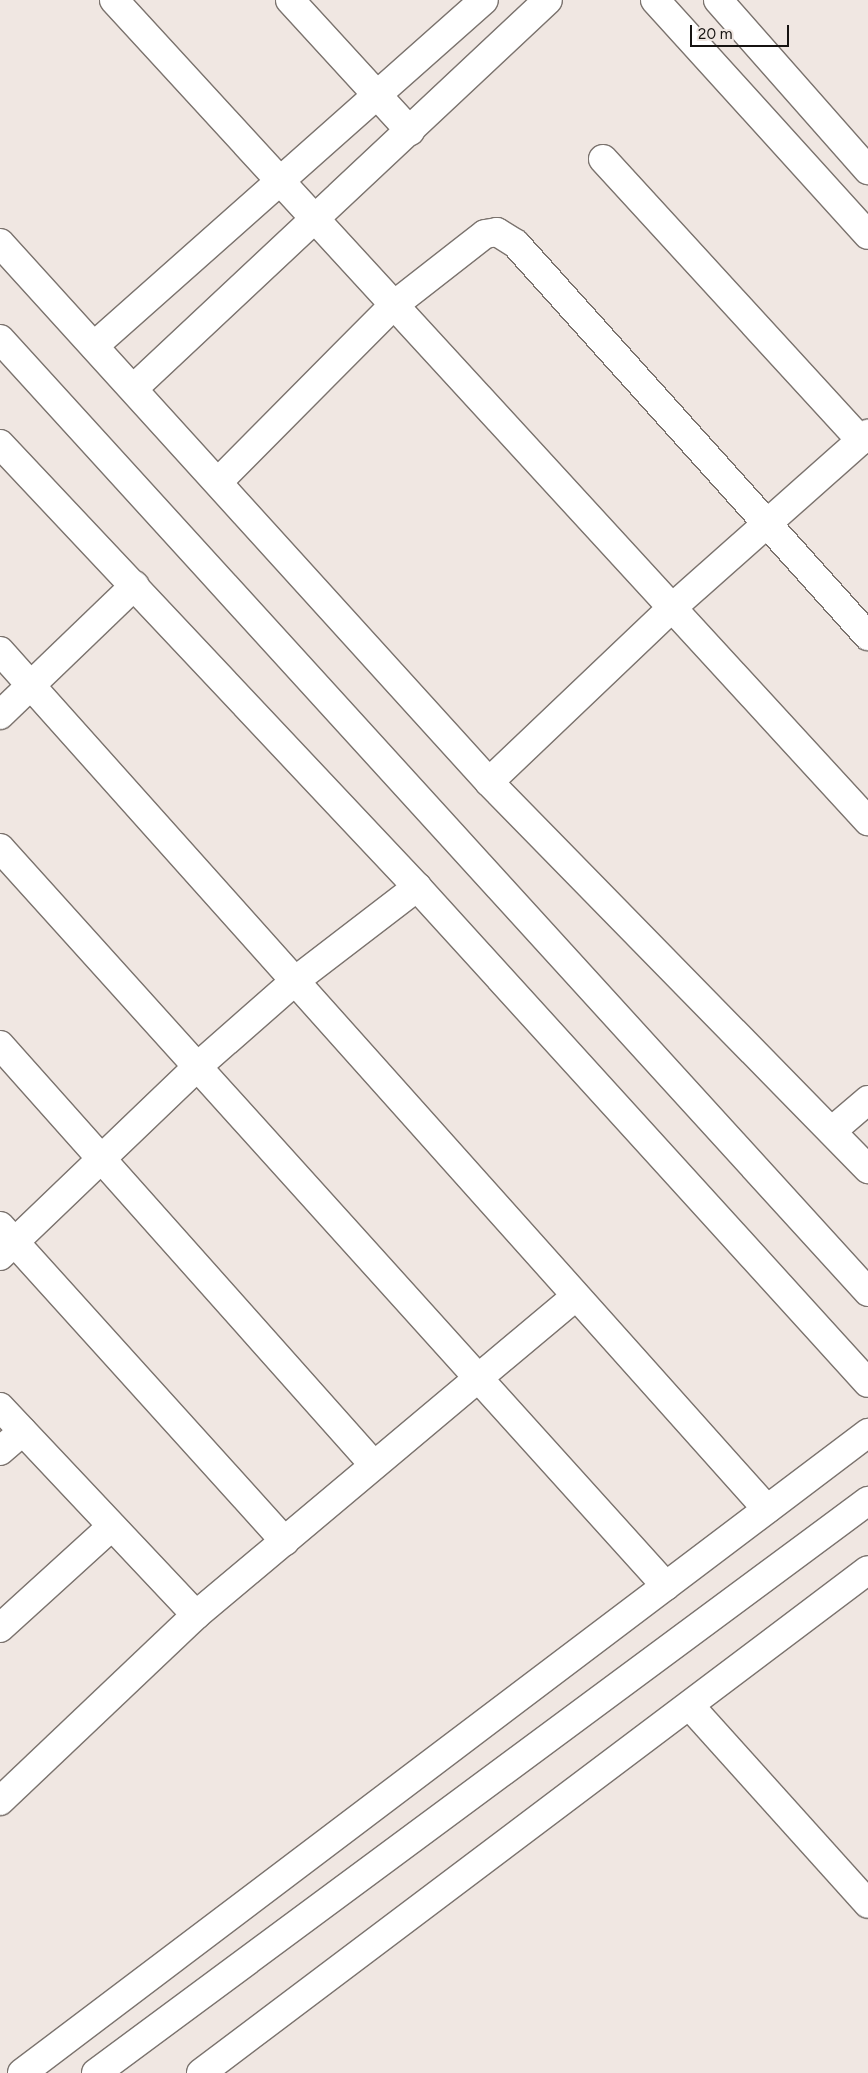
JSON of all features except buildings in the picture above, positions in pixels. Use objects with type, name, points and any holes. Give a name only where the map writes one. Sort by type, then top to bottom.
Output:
[{"type":"street","points":[[114,0],[278,184],[316,221],[394,305],[868,821]]},
{"type":"street","points":[[290,0],[410,130]]},
{"type":"street","points":[[134,388],[316,221],[548,0]]},
{"type":"street","points":[[655,0],[868,235]]},
{"type":"street","points":[[718,0],[868,170]]},
{"type":"street","points":[[94,346],[378,95],[471,4],[499,46]]},
{"type":"street","points":[[489,782],[673,607],[864,437],[602,159]]},
{"type":"street","points":[[218,482],[394,305],[485,234],[507,236],[868,636]]},
{"type":"street","points":[[0,243],[134,388],[489,782],[833,1130],[868,1169]]},
{"type":"street","points":[[0,339],[868,1292]]},
{"type":"street","points":[[0,444],[135,585],[417,887],[868,1383]]},
{"type":"street","points":[[0,715],[135,585]]},
{"type":"street","points":[[0,651],[767,1509]]},
{"type":"street","points":[[0,848],[197,1067],[481,1376],[666,1586]]},
{"type":"street","points":[[285,1541],[5,1241],[102,1159],[197,1067],[296,980],[417,887]]},
{"type":"street","points":[[0,1045],[374,1466]]},
{"type":"street","points":[[833,1130],[868,1100]]},
{"type":"street","points":[[0,1801],[196,1615],[576,1296]]},
{"type":"street","points":[[0,1407],[196,1615]]},
{"type":"street","points":[[0,1451],[23,1431]]},
{"type":"street","points":[[22,2073],[868,1433]]},
{"type":"street","points":[[96,2073],[868,1501]]},
{"type":"street","points":[[0,1628],[112,1526]]},
{"type":"street","points":[[201,2073],[868,1570]]},
{"type":"street","points":[[690,1706],[868,1904]]}]
